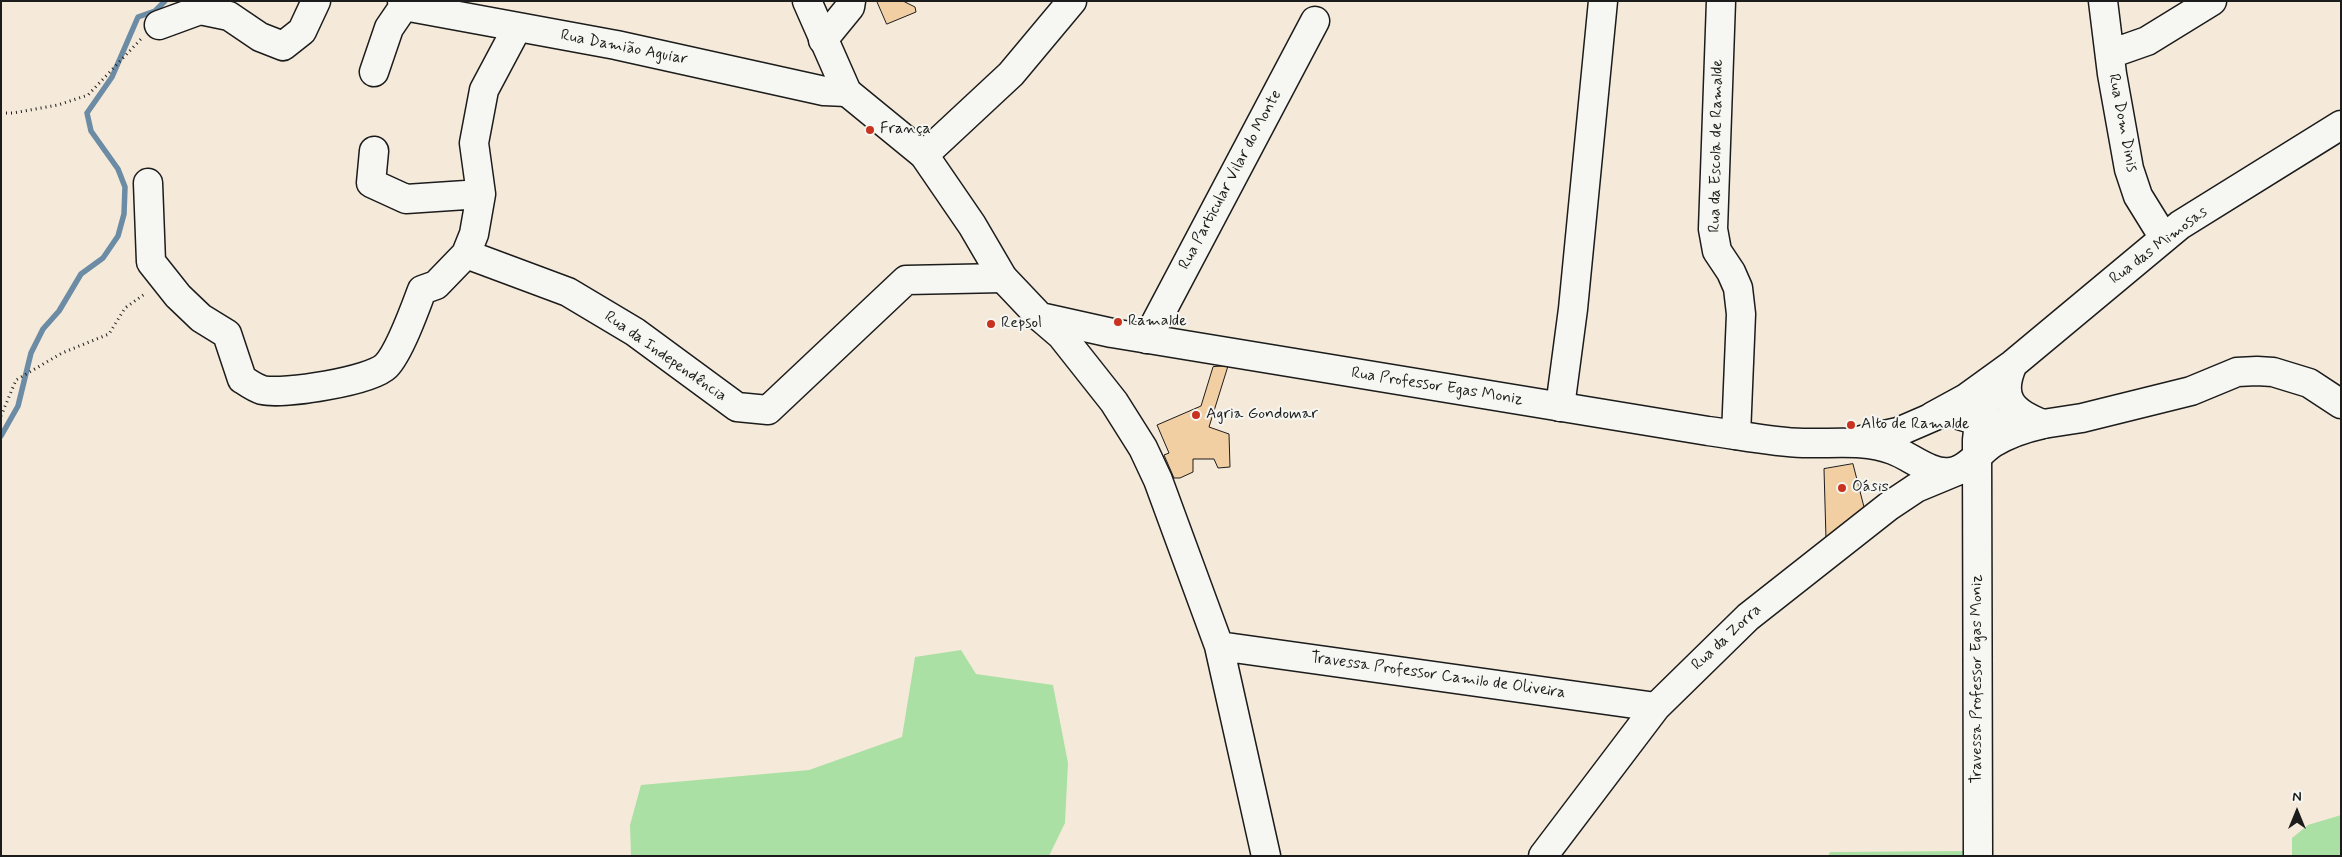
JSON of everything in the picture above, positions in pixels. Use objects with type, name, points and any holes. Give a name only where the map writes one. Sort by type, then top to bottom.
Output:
[{"type":"street","points":[[160,25],[200,10],[229,16],[260,37],[283,46],[302,31],[316,1]]},
{"type":"street","points":[[807,1],[847,92],[924,155],[972,225],[1003,278],[1040,317],[1061,334],[1114,402],[1143,448],[1180,536],[1219,646],[1266,856]]},
{"type":"street","points":[[824,40],[850,7],[851,1]]},
{"type":"street","points":[[924,155],[1011,74],[1072,1]]},
{"type":"street","points":[[1560,406],[1573,309],[1603,1]]},
{"type":"street","name":"Rua da Escola de Ramalde","points":[[1722,1],[1713,228],[1717,251],[1731,272],[1738,288],[1741,314],[1736,435]]},
{"type":"street","name":"Rua Dom Dinis","points":[[2103,1],[2130,169],[2138,196],[2164,238]]},
{"type":"street","points":[[2110,54],[2147,41],[2212,1]]},
{"type":"street","points":[[374,72],[389,28],[403,4]]},
{"type":"street","name":"Rua Damião Aguiar","points":[[403,4],[517,28],[700,62],[824,91],[847,92]]},
{"type":"street","name":"Rua Particular Vilar do Monte","points":[[1147,339],[1315,21]]},
{"type":"street","points":[[148,183],[151,262],[178,296],[201,318],[228,334],[242,379],[263,390],[318,388],[356,379],[385,367],[404,335],[422,290],[436,285],[466,254],[474,234],[481,194],[474,143],[484,90],[517,28]]},
{"type":"street","name":"Rua das Mimosas","points":[[1933,416],[1966,398],[2013,364],[2180,225],[2341,125]]},
{"type":"street","points":[[374,151],[371,183],[406,199],[481,194]]},
{"type":"street","name":"Rua da Independência","points":[[466,254],[568,292],[635,332],[737,406],[768,410],[906,280],[1003,278]]},
{"type":"street","name":"Rua Professor Egas Moniz","points":[[1040,317],[1147,339],[1736,435],[1803,443],[1876,444],[1959,464],[2043,424]]},
{"type":"street","points":[[2013,364],[2006,378],[2008,399],[2014,409],[2025,417],[2043,424]]},
{"type":"street","name":"Rua das Mimosas","points":[[1959,464],[1990,394],[2013,364]]},
{"type":"street","name":"Rua Professor Egas Moniz","points":[[1959,464],[2009,434],[2043,424],[2121,410],[2191,391],[2237,372],[2274,372],[2309,383],[2341,404]]},
{"type":"street","name":"Rua Professor Egas Moniz","points":[[1836,442],[1882,436],[1898,432],[1933,416],[1952,413],[1959,464]]},
{"type":"street","points":[[1933,416],[1919,431],[1917,440],[1918,450],[1959,464]]},
{"type":"street","name":"Rua da Zorra","points":[[1543,856],[1656,706],[1748,617],[1882,511],[1959,464]]},
{"type":"street","name":"Travessa Professor Egas Moniz","points":[[1959,464],[1978,856]]},
{"type":"street","name":"Travessa Professor Camilo de Oliveira","points":[[1219,646],[1656,706]]},
{"type":"path","points":[[1,113],[13,113],[58,105],[88,95],[134,44],[160,25]]},
{"type":"path","points":[[1,416],[16,380],[62,353],[109,334],[125,308],[164,279]]},
{"type":"green space","points":[[961,650],[976,674],[1053,685],[1068,763],[1065,823],[1049,856],[631,856],[630,825],[641,785],[809,770],[902,737],[915,657]]},
{"type":"green space","points":[[2341,815],[2341,856],[2292,856],[2292,838],[2308,825]]},
{"type":"green space","points":[[1964,851],[1964,856],[1828,856],[1830,852]]},
{"type":"building","points":[[877,1],[903,1],[915,7],[916,12],[887,24]]},
{"type":"building","name":"Agria Gondomar","points":[[1228,366],[1209,427],[1229,434],[1230,467],[1218,468],[1214,459],[1193,459],[1193,472],[1180,478],[1174,478],[1164,455],[1169,453],[1157,425],[1201,406],[1213,367]]},
{"type":"building","name":"Oásis","points":[[1853,464],[1864,507],[1826,539],[1824,469]]},
{"type":"waterway","points":[[1,436],[18,406],[31,353],[43,329],[59,311],[81,274],[103,258],[118,236],[124,214],[125,187],[118,169],[91,131],[87,113],[112,77],[138,17],[155,11],[165,1]]},
{"type":"place","name":"França","points":[[870,130]]},
{"type":"place","name":"Ramalde","points":[[1118,322]]},
{"type":"place","name":"Repsol","points":[[991,324]]},
{"type":"place","name":"Agria Gondomar","points":[[1196,415]]},
{"type":"place","name":"Alto de Ramalde","points":[[1851,425]]},
{"type":"place","name":"Oásis","points":[[1842,488]]}]
